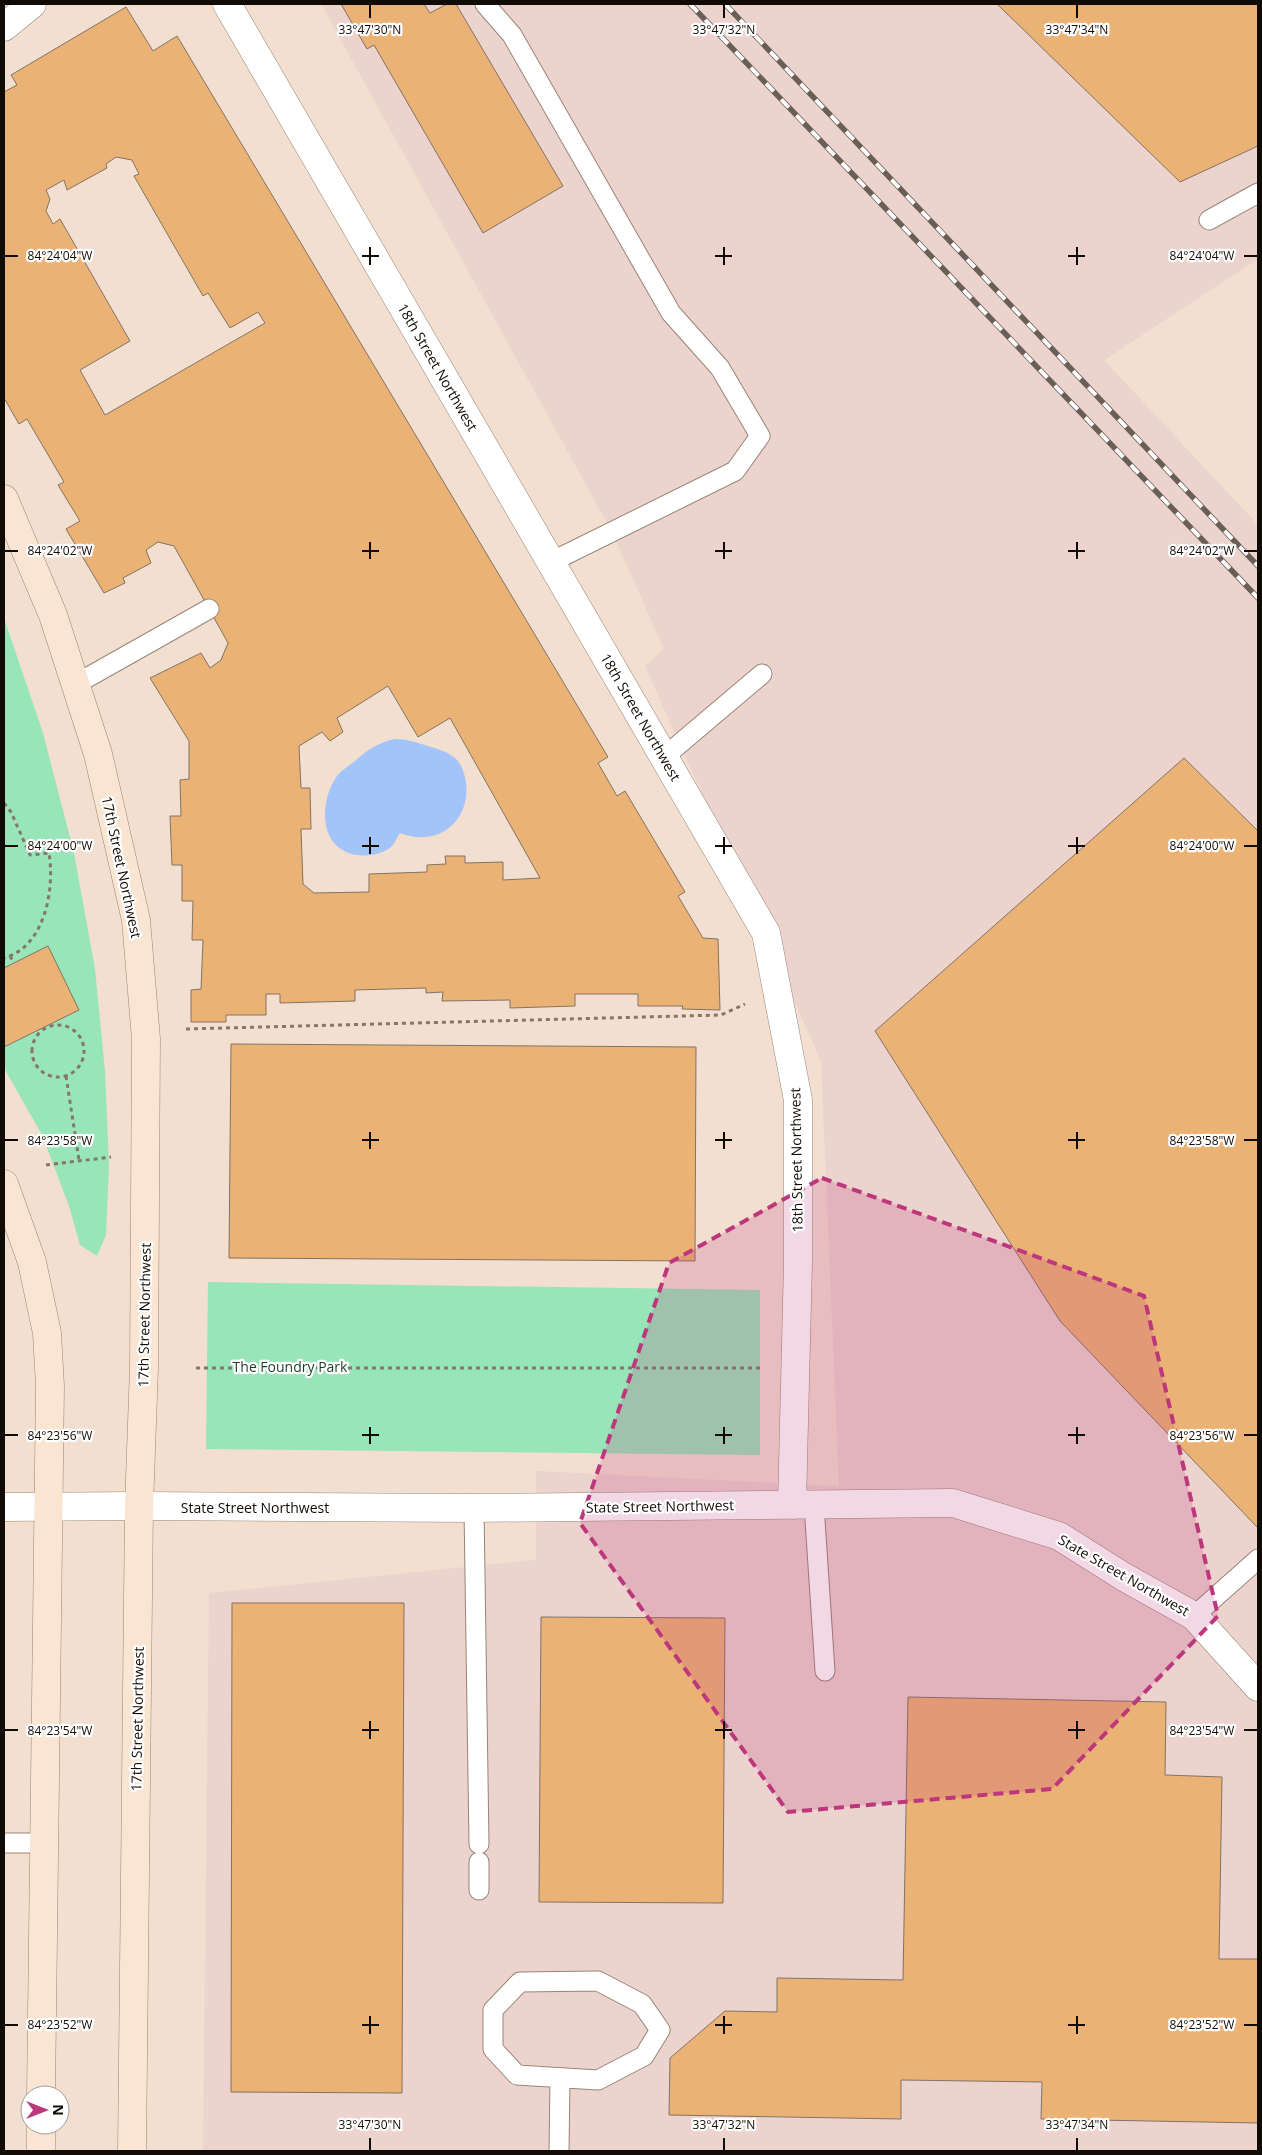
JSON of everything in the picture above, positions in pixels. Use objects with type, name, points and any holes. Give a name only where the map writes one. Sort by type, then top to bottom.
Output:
[{"type":"main road","name":"17th Street Northwest","points":[[4,500],[53,615],[98,754],[136,920],[144,1019],[146,1049],[144,1358],[138,1506],[132,2151]]},
{"type":"main road","points":[[4,1184],[32,1262],[47,1333],[50,1386],[50,1507],[41,2085]]},
{"type":"main road","points":[[41,2135],[41,2151]]},
{"type":"street","points":[[4,27],[32,4]]},
{"type":"street","name":"18th Street Northwest","points":[[227,4],[766,933],[798,1100],[795,1368],[803,1505]]},
{"type":"street","name":"State Street Northwest","points":[[4,1507],[474,1508],[953,1503],[1059,1536],[1124,1577],[1194,1616],[1258,1687]]},
{"type":"lane","points":[[485,4],[512,35],[671,313],[720,368],[760,436],[735,471],[551,562]]},
{"type":"lane","points":[[1209,220],[1258,193]]},
{"type":"lane","points":[[76,684],[209,609]]},
{"type":"lane","points":[[664,758],[762,674]]},
{"type":"lane","points":[[803,1505],[825,1671]]},
{"type":"lane","points":[[474,1508],[479,1890]]},
{"type":"lane","points":[[1194,1616],[1258,1559]]},
{"type":"lane","points":[[4,1843],[45,1843]]},
{"type":"lane","points":[[598,1981],[642,2004],[660,2030],[644,2056],[598,2080],[560,2078],[517,2075],[493,2049],[493,2010],[520,1982],[598,1981]]},
{"type":"lane","points":[[559,2151],[560,2078]]},
{"type":"path","points":[[4,803],[11,812],[30,855],[49,853],[52,869],[49,900],[41,921],[30,941],[10,956],[4,958]]},
{"type":"path","points":[[10,956],[14,963]]},
{"type":"path","points":[[186,1029],[722,1015],[751,1001]]},
{"type":"path","points":[[62,1024],[74,1030],[83,1042],[83,1056],[78,1068],[66,1076],[53,1076],[41,1071],[33,1060],[32,1046],[38,1034],[47,1026],[62,1024]]},
{"type":"path","points":[[66,1076],[79,1160]]},
{"type":"path","points":[[46,1165],[111,1157]]},
{"type":"path","points":[[196,1368],[795,1368]]},
{"type":"highlighted area","points":[[822,1178],[1144,1296],[1218,1616],[1052,1789],[788,1812],[580,1523],[669,1263]]},
{"type":"shaded area","points":[[321,4],[1258,4],[1258,259],[1104,360],[1258,525],[1258,2151],[203,2151],[209,1593],[536,1560],[536,1471],[839,1486],[821,1061],[645,666],[664,649],[612,532]]},
{"type":"green space","points":[[4,618],[43,733],[74,853],[95,969],[105,1071],[109,1166],[106,1235],[97,1256],[80,1245],[69,1206],[42,1135],[4,1068]]},
{"type":"green space","name":"The Foundry Park","points":[[208,1282],[760,1290],[760,1455],[206,1449]]},
{"type":"water","points":[[395,739],[410,741],[436,749],[456,759],[465,777],[466,792],[464,805],[459,817],[441,833],[428,837],[415,837],[400,833],[392,846],[379,853],[363,856],[347,852],[335,844],[327,828],[325,810],[329,792],[337,776],[364,753],[378,744]]},
{"type":"building","points":[[341,4],[424,4],[430,13],[447,4],[456,4],[563,186],[483,233],[374,45],[367,49]]},
{"type":"building","points":[[997,4],[1258,4],[1258,146],[1180,182]]},
{"type":"building","points":[[126,7],[153,51],[177,36],[608,757],[598,763],[617,796],[625,791],[685,892],[678,896],[703,938],[718,939],[720,1010],[682,1009],[683,1006],[638,1006],[638,994],[575,994],[575,1006],[510,1008],[510,1000],[442,1001],[443,992],[426,993],[426,988],[355,990],[355,1001],[280,1003],[280,994],[266,994],[266,1015],[226,1015],[226,1022],[191,1022],[191,990],[201,989],[203,940],[192,940],[193,901],[182,901],[182,865],[172,865],[170,816],[181,816],[180,780],[189,779],[189,741],[150,678],[201,653],[210,668],[221,660],[228,643],[174,546],[158,542],[146,550],[151,563],[123,578],[125,583],[104,593],[66,529],[80,521],[58,485],[64,482],[27,419],[19,424],[4,398],[4,92],[17,85],[11,75]],"holes":[[[116,157],[132,160],[139,174],[134,176],[203,296],[208,293],[230,328],[258,312],[265,323],[105,415],[80,370],[130,341],[60,219],[53,224],[46,211],[50,199],[46,190],[64,180],[67,190],[107,168],[106,164]],[[388,686],[418,737],[450,718],[540,878],[503,880],[503,862],[465,863],[465,856],[445,856],[446,864],[427,865],[427,872],[369,874],[369,892],[314,893],[303,884],[301,829],[311,829],[310,788],[301,788],[299,746],[322,732],[330,741],[343,732],[337,718]]]},
{"type":"building","points":[[1184,758],[1258,831],[1258,1528],[1060,1321],[875,1031]]},
{"type":"building","points":[[48,946],[79,1010],[4,1047],[4,968]]},
{"type":"building","points":[[231,1044],[696,1047],[695,1261],[229,1258]]},
{"type":"building","points":[[232,1603],[404,1603],[402,2093],[231,2092]]},
{"type":"building","points":[[541,1617],[725,1618],[723,1903],[539,1902]]},
{"type":"building","points":[[908,1697],[1166,1702],[1165,1775],[1222,1777],[1219,1959],[1258,1959],[1258,2123],[1041,2119],[1042,2082],[901,2080],[901,2119],[669,2115],[670,2058],[725,2011],[777,2012],[777,1978],[903,1980]]},
{"type":"railway","points":[[690,4],[1258,598]]},
{"type":"railway","points":[[725,4],[1258,566]]}]
